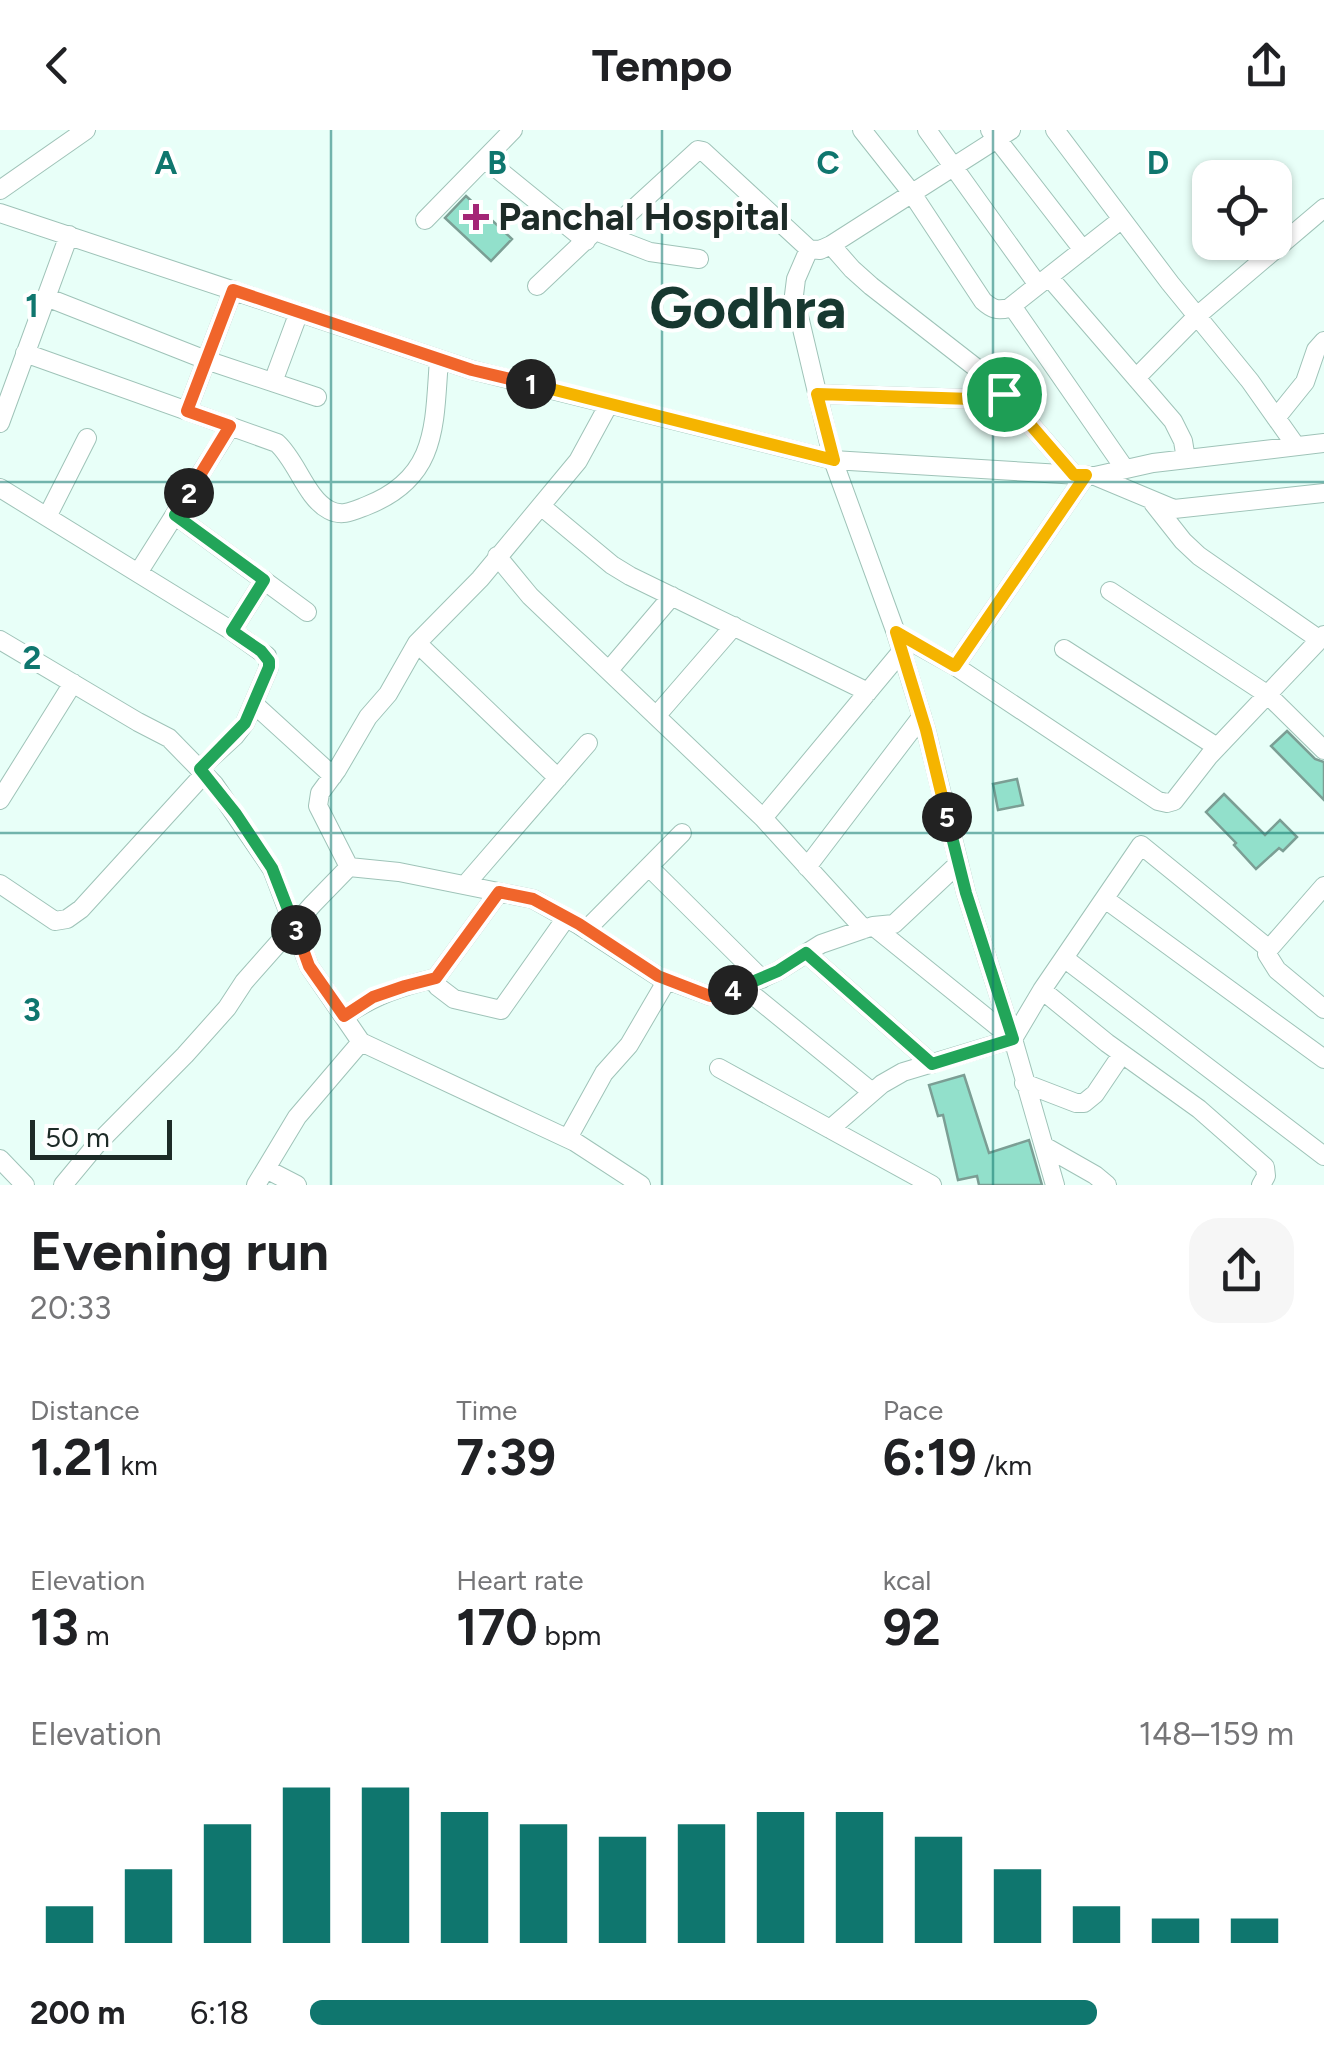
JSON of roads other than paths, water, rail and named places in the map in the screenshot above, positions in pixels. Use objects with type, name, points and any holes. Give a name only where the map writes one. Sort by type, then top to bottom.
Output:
[{"type":"street","points":[[0,190],[86,130]]},
{"type":"street","points":[[862,130],[911,192],[991,308],[1012,306],[1122,219]]},
{"type":"street","points":[[928,130],[1044,281],[1136,378],[1180,432],[1186,459]]},
{"type":"street","points":[[1055,130],[1296,446]]},
{"type":"street","points":[[425,220],[509,131]]},
{"type":"street","points":[[537,286],[592,236],[615,226],[698,150],[707,154],[809,249],[820,250],[999,133],[1083,250]]},
{"type":"street","points":[[484,159],[592,236],[650,252],[699,259]]},
{"type":"street","points":[[1136,378],[1197,316],[1324,208]]},
{"type":"street","points":[[0,212],[472,370],[834,460],[1085,475],[1324,443]]},
{"type":"street","points":[[0,423],[69,236]]},
{"type":"street","points":[[831,246],[871,286],[978,367],[1085,475],[1174,509],[1324,494]]},
{"type":"street","points":[[809,249],[796,279],[794,295],[834,460],[922,716],[966,893],[1055,1185]]},
{"type":"street","points":[[187,411],[233,290]]},
{"type":"street","points":[[46,297],[206,360],[317,397]]},
{"type":"street","points":[[1012,306],[1124,470]]},
{"type":"street","points":[[273,382],[299,312]]},
{"type":"street","points":[[1276,418],[1306,382],[1316,350],[1324,341]]},
{"type":"street","points":[[26,354],[278,443],[318,503],[337,514],[391,496],[425,457],[434,417],[439,358]]},
{"type":"street","points":[[817,394],[972,399],[1004,394]]},
{"type":"street","points":[[349,867],[318,806],[320,793],[418,643],[480,579],[578,461],[609,404]]},
{"type":"street","points":[[138,574],[230,426]]},
{"type":"street","points":[[47,517],[87,438]]},
{"type":"street","points":[[955,666],[1085,475]]},
{"type":"street","points":[[0,488],[232,631],[269,661],[245,723],[81,909],[56,921],[0,884]]},
{"type":"street","points":[[896,632],[955,666],[1158,801],[1174,801],[1218,747],[1322,637],[1199,556],[1150,499]]},
{"type":"street","points":[[541,506],[612,565],[868,692]]},
{"type":"street","points":[[175,515],[307,612]]},
{"type":"street","points":[[497,556],[530,596],[763,818],[869,928],[1013,1039]]},
{"type":"street","points":[[232,631],[264,580]]},
{"type":"street","points":[[1110,591],[1268,694],[1323,745]]},
{"type":"street","points":[[609,670],[672,596]]},
{"type":"street","points":[[657,716],[734,626]]},
{"type":"street","points":[[0,640],[169,738],[202,772],[272,868],[309,966],[362,1042],[568,1138],[641,1185]]},
{"type":"street","points":[[418,643],[558,778]]},
{"type":"street","points":[[1064,649],[1218,747]]},
{"type":"street","points":[[763,818],[901,652]]},
{"type":"street","points":[[0,800],[74,683]]},
{"type":"street","points":[[254,704],[332,776]]},
{"type":"street","points":[[808,868],[922,716]]},
{"type":"street","points":[[465,885],[588,743]]},
{"type":"street","points":[[586,930],[682,833]]},
{"type":"street","points":[[830,1129],[882,1084],[902,1072],[1013,1039],[1142,845],[1269,949]]},
{"type":"street","points":[[349,867],[399,872],[533,899],[658,976],[710,996],[743,988],[821,944],[894,924],[959,863]]},
{"type":"street","points":[[62,1185],[96,1144],[227,1008],[244,982],[349,867]]},
{"type":"street","points":[[649,867],[762,979]]},
{"type":"street","points":[[1324,886],[1269,949],[1269,960],[1277,970],[1324,1009]]},
{"type":"street","points":[[344,1016],[373,997],[436,978],[499,892]]},
{"type":"street","points":[[1105,899],[1324,1059]]},
{"type":"street","points":[[436,978],[437,986],[454,1000],[500,1010],[566,918]]},
{"type":"street","points":[[806,953],[932,1064]]},
{"type":"street","points":[[1064,958],[1324,1156]]},
{"type":"street","points":[[568,1138],[604,1073],[629,1045],[667,980]]},
{"type":"street","points":[[743,988],[872,1092]]},
{"type":"street","points":[[1042,990],[1199,1109],[1265,1167],[1261,1185]]},
{"type":"street","points":[[297,1185],[261,1177],[297,1116],[362,1042]]},
{"type":"street","points":[[1024,1083],[1084,1103],[1095,1094],[1122,1054]]},
{"type":"street","points":[[719,1068],[932,1185]]},
{"type":"street","points":[[1044,1146],[1107,1185]]},
{"type":"street","points":[[0,1159],[25,1185]]},
{"type":"place","name":"Panchal Hospital","points":[[476,217]]},
{"type":"district","name":"Godhra","points":[[748,308]]}]
